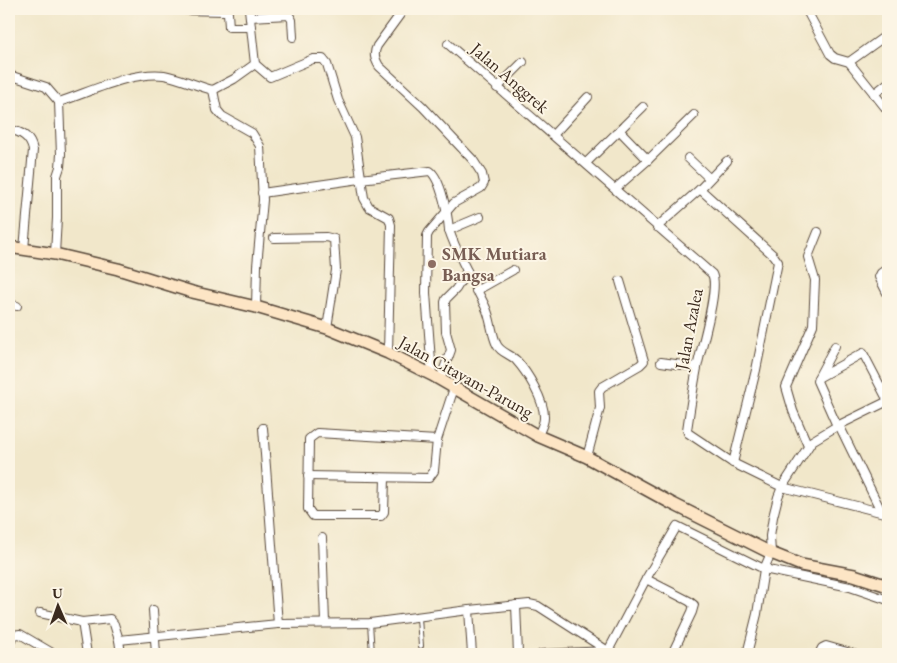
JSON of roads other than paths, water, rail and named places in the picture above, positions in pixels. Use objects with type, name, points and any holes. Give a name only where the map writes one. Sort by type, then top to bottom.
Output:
[{"type":"main road","name":"Jalan Citayam-Parung","points":[[9,248],[55,254],[192,292],[256,307],[327,328],[388,353],[436,377],[538,436],[587,457],[671,503],[771,553],[801,565],[854,575],[888,586]]},
{"type":"street","points":[[404,9],[374,52],[379,66],[473,160],[483,177],[484,183],[481,188],[454,203],[429,232],[426,248],[426,293],[436,377]]},
{"type":"street","points":[[806,9],[830,54],[835,58],[849,62],[888,111]]},
{"type":"street","points":[[183,10],[225,11],[228,13],[229,26],[250,27]]},
{"type":"street","points":[[293,37],[292,20],[289,15],[250,13],[254,64],[270,77],[313,59],[320,58],[325,61],[338,100],[355,137],[364,198],[369,207],[389,218],[391,225],[388,353]]},
{"type":"street","points":[[849,62],[888,34]]},
{"type":"street","name":"Jalan Anggrek","points":[[448,44],[553,135]]},
{"type":"street","points":[[497,88],[523,62]]},
{"type":"street","points":[[59,102],[146,74],[173,77],[213,90],[234,80],[254,64]]},
{"type":"street","points":[[9,75],[46,87],[59,102],[61,154],[57,176],[55,254]]},
{"type":"street","points":[[874,94],[888,83]]},
{"type":"street","points":[[213,90],[217,110],[222,116],[252,133],[260,146],[262,193],[256,307]]},
{"type":"street","points":[[553,135],[588,97]]},
{"type":"street","points":[[586,163],[643,107]]},
{"type":"street","points":[[615,189],[694,115]]},
{"type":"street","points":[[9,130],[19,132],[26,137],[33,150],[24,249]]},
{"type":"street","points":[[620,131],[648,160]]},
{"type":"street","name":"Jalan Azalea","points":[[553,135],[657,227],[707,268],[714,277],[712,300],[697,366],[687,431],[733,463],[782,487],[885,513]]},
{"type":"street","points":[[688,158],[709,178]]},
{"type":"street","points":[[657,227],[700,189],[727,161]]},
{"type":"street","points":[[262,193],[430,171],[435,175],[446,211],[449,230],[476,291],[486,307],[496,344],[499,349],[516,360],[540,399],[544,417],[538,436]]},
{"type":"street","points":[[700,189],[774,255],[778,262],[778,270],[756,370],[733,463]]},
{"type":"street","points":[[449,230],[480,217]]},
{"type":"street","points":[[808,446],[793,411],[786,387],[814,325],[815,280],[808,257],[818,232]]},
{"type":"street","points":[[274,238],[326,237],[334,239],[336,270],[327,328]]},
{"type":"street","points":[[888,268],[879,277],[888,295]]},
{"type":"street","points":[[476,291],[513,270]]},
{"type":"street","points":[[436,377],[451,350],[446,332],[445,302],[467,271]]},
{"type":"street","points":[[587,457],[600,408],[599,391],[602,386],[640,366],[644,361],[620,281]]},
{"type":"street","points":[[835,346],[817,382],[885,513]]},
{"type":"street","points":[[747,654],[758,614],[764,569],[771,553],[770,536],[773,517],[782,487],[812,441],[838,425],[888,401],[864,353],[818,378]]},
{"type":"street","points":[[661,362],[697,366]]},
{"type":"street","points":[[308,476],[424,478],[431,476],[434,471],[437,440],[454,388]]},
{"type":"street","points":[[263,428],[278,624]]},
{"type":"street","points":[[385,478],[384,512],[381,516],[316,516],[311,514],[308,509],[308,443],[312,436],[317,434],[437,440]]},
{"type":"street","points":[[611,653],[646,579],[677,526],[764,569],[850,587],[888,600]]},
{"type":"street","points":[[322,538],[325,623]]},
{"type":"street","points":[[646,579],[694,605],[672,654]]},
{"type":"street","points":[[118,640],[278,624],[370,623],[529,604],[538,606],[611,653]]},
{"type":"street","points":[[516,605],[518,654]]},
{"type":"street","points":[[153,610],[156,654]]},
{"type":"street","points":[[469,610],[472,654]]},
{"type":"street","points":[[40,612],[82,622],[110,618],[114,624],[121,654]]},
{"type":"street","points":[[82,622],[87,654]]},
{"type":"street","points":[[9,644],[13,635],[20,634],[54,654]]},
{"type":"street","points":[[819,654],[824,646],[854,654]]},
{"type":"street","points":[[541,654],[611,653]]},
{"type":"lane","points":[[419,618],[421,646]]},
{"type":"lane","points":[[370,623],[372,654]]},
{"type":"place","name":"SMK Mutiara Bangsa","points":[[432,264]]}]
